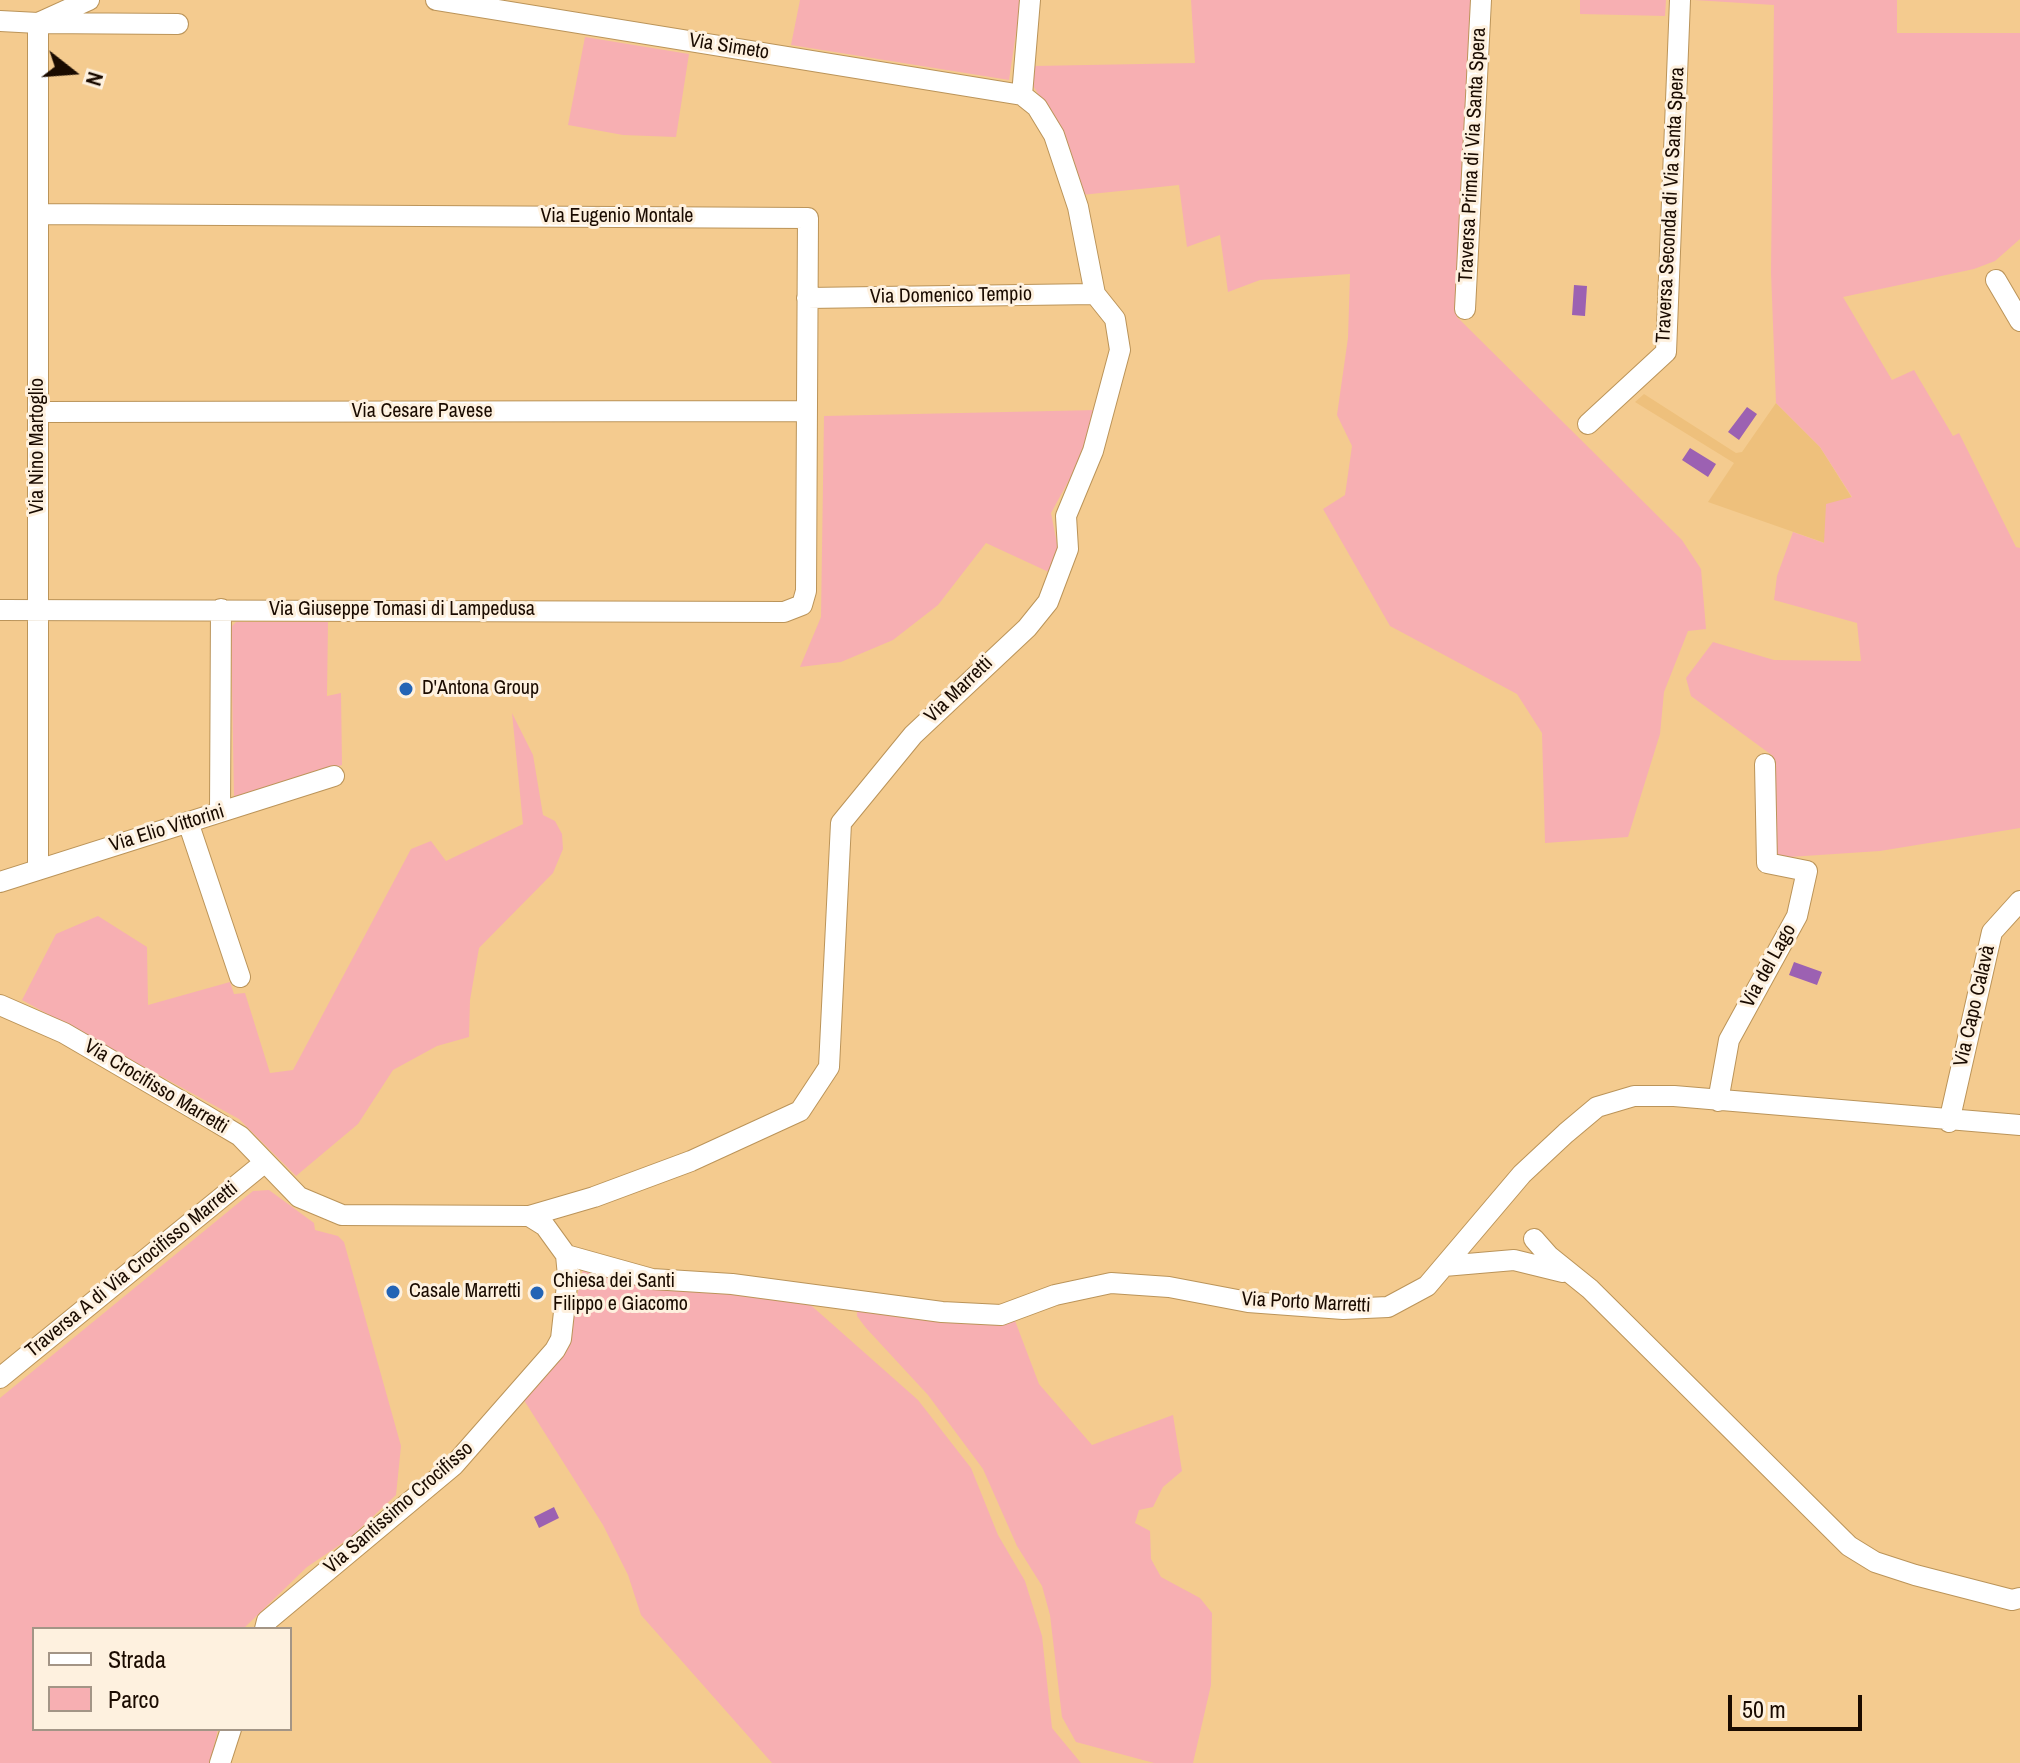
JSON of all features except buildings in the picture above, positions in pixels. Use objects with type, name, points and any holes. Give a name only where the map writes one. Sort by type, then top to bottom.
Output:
[{"type":"street","points":[[38,23],[89,0]]},
{"type":"street","name":"Via Simeto","points":[[436,0],[1022,95]]},
{"type":"street","points":[[1022,95],[1030,0]]},
{"type":"street","name":"Traversa Prima di Via Santa Spera","points":[[1465,309],[1481,0]]},
{"type":"street","name":"Traversa Seconda di Via Santa Spera","points":[[1588,424],[1666,352],[1680,0]]},
{"type":"street","points":[[0,21],[178,24]]},
{"type":"street","name":"Via Nino Martoglio","points":[[38,23],[38,870]]},
{"type":"street","name":"Via Marretti","points":[[529,1216],[594,1197],[691,1161],[800,1111],[829,1067],[841,823],[913,735],[1027,628],[1048,602],[1068,549],[1066,516],[1093,451],[1120,350],[1115,319],[1095,294],[1078,207],[1054,135],[1037,107],[1022,95]]},
{"type":"street","name":"Via Eugenio Montale","points":[[38,214],[808,218],[806,591],[802,605]]},
{"type":"street","points":[[1996,280],[2020,321]]},
{"type":"street","name":"Via Domenico Tempio","points":[[807,298],[1095,294]]},
{"type":"street","name":"Via Cesare Pavese","points":[[38,412],[806,411]]},
{"type":"street","name":"Via Giuseppe Tomasi di Lampedusa","points":[[0,610],[784,612],[795,611],[802,605]]},
{"type":"street","points":[[220,812],[221,609]]},
{"type":"street","name":"Via del Lago","points":[[1718,1101],[1729,1040],[1797,916],[1807,871],[1767,863],[1765,764]]},
{"type":"street","name":"Via Elio Vittorini","points":[[0,882],[334,776]]},
{"type":"street","points":[[188,822],[240,977]]},
{"type":"street","name":"Via Capo Calavà","points":[[1949,1122],[1992,932],[2020,901]]},
{"type":"street","name":"Via Crocifisso Marretti","points":[[0,1005],[64,1033],[240,1136],[299,1197],[342,1215],[529,1216]]},
{"type":"street","name":"Via Porto Marretti","points":[[566,1255],[652,1279],[732,1284],[887,1306],[1001,1315],[1055,1295],[1111,1283],[1169,1287],[1248,1302],[1343,1309],[1388,1307],[1427,1286],[1522,1174],[1597,1107],[1634,1096],[2020,1125]]},
{"type":"street","name":"Traversa A di Via Crocifisso Marretti","points":[[0,1378],[264,1163]]},
{"type":"street","points":[[529,1216],[545,1226],[566,1255]]},
{"type":"street","points":[[1534,1239],[1570,1275],[1590,1289],[1849,1546],[1875,1562],[2017,1602]]},
{"type":"street","name":"Via Santissimo Crocifisso","points":[[266,1627],[267,1621],[454,1465],[555,1350],[561,1339],[568,1276],[566,1255]]},
{"type":"street","points":[[1444,1266],[1514,1260],[1570,1275]]},
{"type":"street","points":[[220,1763],[230,1731]]},
{"type":"shaded area","points":[[1574,285],[1587,286],[1585,316],[1572,315]]},
{"type":"shaded area","points":[[1644,394],[1736,453],[1742,452],[1776,403],[1820,447],[1852,498],[1825,543],[1708,502],[1734,463],[1635,402]]},
{"type":"shaded area","points":[[1747,407],[1757,414],[1739,440],[1728,432]]},
{"type":"shaded area","points":[[1690,448],[1716,464],[1708,477],[1682,460]]},
{"type":"shaded area","points":[[1794,962],[1822,972],[1817,985],[1789,975]]},
{"type":"shaded area","points":[[554,1507],[559,1518],[539,1528],[534,1517]]},
{"type":"green space","points":[[800,0],[1021,0],[1009,80],[791,45]]},
{"type":"green space","points":[[1191,0],[1473,0],[1457,317],[1682,540],[1701,569],[1706,629],[1688,631],[1664,692],[1660,734],[1628,837],[1545,843],[1542,733],[1517,694],[1390,626],[1323,509],[1345,495],[1352,446],[1337,415],[1348,338],[1350,274],[1260,280],[1228,292],[1220,235],[1187,247],[1179,185],[1081,195],[1052,117],[1032,84],[1034,66],[1195,63]]},
{"type":"green space","points":[[1580,0],[1666,0],[1665,16],[1580,14]]},
{"type":"green space","points":[[1694,0],[1897,0],[1897,33],[2020,33],[2020,239],[1995,261],[1974,269],[1843,297],[1892,380],[1914,370],[1953,436],[1959,433],[2016,547],[2020,548],[2020,828],[1880,851],[1774,858],[1773,756],[1691,696],[1686,678],[1713,642],[1774,660],[1861,661],[1857,623],[1774,600],[1777,576],[1793,532],[1824,543],[1826,504],[1852,497],[1820,447],[1776,403],[1771,272],[1774,5]]},
{"type":"green space","points":[[585,37],[689,54],[676,137],[623,135],[568,125]]},
{"type":"green space","points":[[1097,410],[1085,451],[1051,513],[1058,549],[1053,574],[986,543],[938,605],[893,640],[841,662],[800,667],[821,617],[824,416]]},
{"type":"green space","points":[[236,622],[328,622],[327,696],[341,693],[342,765],[240,799],[234,798],[231,627]]},
{"type":"green space","points":[[512,713],[533,755],[543,815],[555,821],[562,834],[563,849],[553,873],[479,948],[470,1000],[469,1037],[437,1046],[393,1070],[358,1124],[296,1176],[239,1119],[22,1000],[56,934],[98,916],[147,947],[148,1005],[230,982],[234,994],[245,993],[270,1073],[293,1070],[411,849],[431,841],[446,861],[523,824]]},
{"type":"green space","points":[[269,1190],[314,1223],[315,1230],[338,1236],[344,1242],[401,1446],[396,1495],[350,1538],[307,1567],[245,1627],[32,1627],[32,1731],[218,1731],[210,1763],[0,1763],[0,1398],[253,1191]]},
{"type":"green space","points":[[583,1269],[805,1300],[918,1400],[971,1468],[998,1535],[1025,1581],[1042,1636],[1052,1728],[1081,1763],[772,1763],[641,1615],[628,1575],[603,1525],[522,1397],[560,1360],[566,1349]]},
{"type":"green space","points":[[857,1310],[1014,1318],[1039,1384],[1092,1445],[1173,1415],[1182,1471],[1163,1487],[1153,1507],[1139,1510],[1135,1523],[1150,1531],[1151,1559],[1161,1577],[1200,1598],[1212,1613],[1211,1685],[1193,1763],[1154,1763],[1076,1742],[1062,1717],[1050,1615],[1042,1586],[1017,1546],[983,1469],[928,1395],[866,1328],[857,1316]]},
{"type":"place","name":"D'Antona Group","points":[[406,689]]},
{"type":"place","name":"Casale Marretti","points":[[393,1292]]},
{"type":"place","name":"Chiesa dei Santi Filippo e Giacomo","points":[[537,1293]]}]
